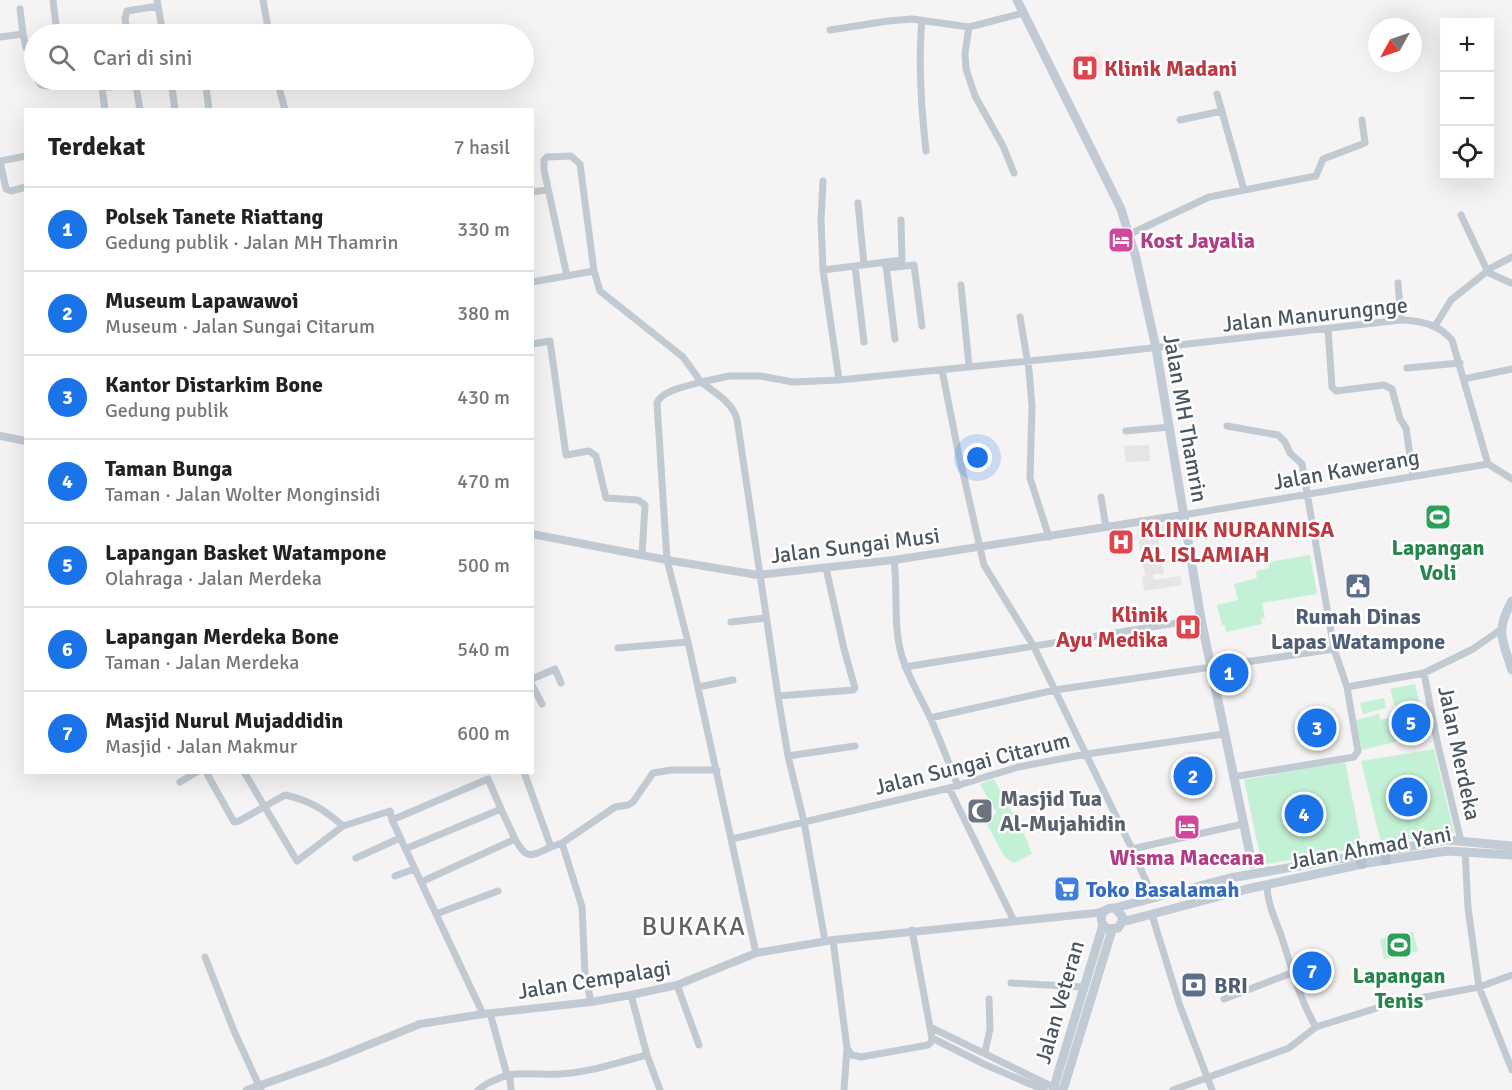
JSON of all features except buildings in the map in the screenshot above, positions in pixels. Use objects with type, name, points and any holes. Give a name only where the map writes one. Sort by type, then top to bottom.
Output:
[{"type":"main road","name":"Jalan MH Thamrin","points":[[1017,0],[1121,209],[1130,234],[1156,348],[1201,619],[1252,864]]},
{"type":"main road","points":[[1512,601],[1502,620],[1500,630],[1512,670]]},
{"type":"main road","name":"Jalan Ahmad Yani","points":[[1105,917],[1153,897],[1262,872],[1361,860],[1447,840],[1512,846]]},
{"type":"main road","name":"Jalan Ahmad Yani","points":[[1385,855],[1447,850],[1512,855]]},
{"type":"main road","name":"Jalan Ahmad Yani","points":[[1122,922],[1247,889],[1267,889],[1361,860]]},
{"type":"main road","points":[[1247,889],[1242,876],[1252,864],[1262,872],[1267,889]]},
{"type":"main road","points":[[1121,912],[1122,922],[1118,928],[1105,917],[1121,912]]},
{"type":"main road","name":"Jalan Veteran","points":[[1058,1089],[1100,948],[1105,917]]},
{"type":"main road","name":"Jalan Veteran","points":[[1058,1089],[1084,987],[1100,948]]},
{"type":"street","points":[[53,0],[56,24]]},
{"type":"street","points":[[263,0],[267,24]]},
{"type":"street","points":[[126,24],[127,11],[157,3],[161,24]]},
{"type":"street","points":[[20,9],[24,39]]},
{"type":"street","points":[[830,30],[888,21],[922,20],[969,27],[1023,13]]},
{"type":"street","points":[[922,20],[919,57],[926,151]]},
{"type":"street","points":[[969,27],[965,53],[966,69],[975,96],[1003,146],[1014,173]]},
{"type":"street","points":[[0,37],[23,34]]},
{"type":"street","points":[[102,90],[105,108]]},
{"type":"street","points":[[137,90],[140,108]]},
{"type":"street","points":[[173,90],[176,108]]},
{"type":"street","points":[[206,90],[209,108]]},
{"type":"street","points":[[280,90],[284,108]]},
{"type":"street","points":[[1217,94],[1244,190]]},
{"type":"street","points":[[1180,120],[1222,111]]},
{"type":"street","points":[[1130,234],[1203,199],[1316,176],[1323,159],[1365,143],[1362,120]]},
{"type":"street","points":[[567,276],[543,164],[545,158],[567,155],[575,158],[580,164],[594,271],[600,291],[683,357],[701,382],[729,404],[735,412],[777,696],[829,940],[847,1048],[844,1090]]},
{"type":"street","points":[[24,156],[0,161],[6,189],[11,191],[24,188]]},
{"type":"street","points":[[823,181],[821,220],[823,270],[839,380]]},
{"type":"street","points":[[534,192],[547,190]]},
{"type":"street","points":[[858,203],[864,264]]},
{"type":"street","points":[[1461,215],[1487,271],[1511,283]]},
{"type":"street","points":[[886,265],[903,258],[901,220]]},
{"type":"street","points":[[1435,326],[1451,300],[1487,271],[1512,257]]},
{"type":"street","points":[[823,270],[864,264],[914,265],[922,326]]},
{"type":"street","points":[[886,265],[895,339]]},
{"type":"street","points":[[855,266],[864,342]]},
{"type":"street","points":[[534,280],[594,271]]},
{"type":"street","points":[[1398,283],[1401,320]]},
{"type":"street","points":[[961,285],[969,366]]},
{"type":"street","points":[[1020,317],[1032,405],[1030,478],[1049,537]]},
{"type":"street","name":"Jalan Manurungnge","points":[[667,560],[658,399],[701,382],[729,376],[760,376],[793,382],[839,380],[1156,348],[1401,320],[1416,321],[1435,326],[1452,340],[1488,464]]},
{"type":"street","points":[[1328,329],[1332,388],[1336,391],[1384,385],[1392,389],[1400,418],[1406,428],[1413,476]]},
{"type":"street","points":[[534,344],[550,341],[566,455],[592,452],[596,456],[606,498],[638,500],[645,506],[642,555]]},
{"type":"street","points":[[1407,368],[1460,363]]},
{"type":"street","points":[[1464,379],[1512,369]]},
{"type":"street","points":[[942,370],[984,565],[1033,645],[1087,754],[1153,897]]},
{"type":"street","points":[[1227,426],[1278,435],[1285,442],[1290,453],[1302,464],[1334,649],[1347,687],[1358,751],[1357,755],[1233,777]]},
{"type":"street","points":[[1126,431],[1170,427]]},
{"type":"street","points":[[0,436],[24,441]]},
{"type":"street","points":[[1488,464],[1512,479]]},
{"type":"street","name":"Jalan Kawerang","points":[[1183,515],[1488,464]]},
{"type":"street","points":[[1101,497],[1106,527]]},
{"type":"street","name":"Jalan Sungai Musi","points":[[534,534],[759,575],[894,561],[1183,515]]},
{"type":"street","points":[[667,560],[717,770],[756,954]]},
{"type":"street","points":[[894,561],[900,651],[958,786]]},
{"type":"street","points":[[777,696],[855,688],[826,568]]},
{"type":"street","points":[[731,622],[765,618]]},
{"type":"street","points":[[905,667],[1201,619]]},
{"type":"street","points":[[1347,687],[1424,673],[1473,649],[1500,630]]},
{"type":"street","points":[[618,648],[688,642]]},
{"type":"street","points":[[930,718],[1055,690],[1334,649]]},
{"type":"street","points":[[534,678],[555,669],[561,683]]},
{"type":"street","name":"Jalan Merdeka","points":[[1424,673],[1437,741],[1461,841]]},
{"type":"street","points":[[698,687],[733,680]]},
{"type":"street","points":[[534,689],[542,704]]},
{"type":"street","name":"Jalan Sungai Citarum","points":[[732,839],[958,786],[1018,767],[1087,754],[1224,734]]},
{"type":"street","points":[[788,756],[855,746]]},
{"type":"street","points":[[392,820],[488,779],[514,839],[521,851],[526,855],[532,855],[562,843],[615,807],[633,802],[653,773],[671,770],[717,770]]},
{"type":"street","points":[[180,782],[194,774]]},
{"type":"street","points":[[207,774],[234,822],[239,822],[285,795],[302,798],[324,809],[343,826]]},
{"type":"street","points":[[245,774],[297,861],[343,826],[390,811],[414,869],[486,1013],[510,1079],[511,1090]]},
{"type":"street","points":[[525,774],[551,847]]},
{"type":"street","points":[[949,788],[1014,921]]},
{"type":"street","points":[[405,849],[501,808]]},
{"type":"street","points":[[1132,849],[1243,824]]},
{"type":"street","points":[[356,858],[400,838]]},
{"type":"street","points":[[421,882],[514,839]]},
{"type":"street","points":[[562,843],[582,908],[585,974],[591,1002]]},
{"type":"street","points":[[1465,851],[1468,908],[1479,987],[1512,1070]]},
{"type":"street","points":[[394,876],[414,869]]},
{"type":"street","points":[[1267,889],[1306,1007],[1316,1027]]},
{"type":"street","points":[[436,914],[498,891]]},
{"type":"street","points":[[1152,915],[1180,1006],[1212,1090]]},
{"type":"street","name":"Jalan Cempalagi","points":[[247,1090],[260,1088],[420,1024],[486,1013],[591,1002],[677,985],[756,954],[829,940],[912,930],[1014,921],[1105,917]]},
{"type":"street","points":[[847,1048],[852,1055],[861,1057],[928,1045],[931,1042],[912,930]]},
{"type":"street","points":[[205,957],[234,1031],[260,1088]]},
{"type":"street","points":[[1224,999],[1294,972]]},
{"type":"street","points":[[1173,1090],[1289,1048],[1316,1027],[1394,1003],[1479,987],[1512,975]]},
{"type":"street","points":[[1011,983],[1084,987]]},
{"type":"street","points":[[677,985],[699,1045]]},
{"type":"street","points":[[631,994],[647,1055],[660,1090]]},
{"type":"street","points":[[985,1052],[990,1029],[989,999]]},
{"type":"street","points":[[930,1027],[1058,1089]]},
{"type":"street","points":[[932,1038],[1044,1090]]},
{"type":"street","points":[[478,1090],[507,1075],[526,1072],[569,1073],[647,1055]]},
{"type":"shaded area","points":[[1099,50],[1104,69],[1094,73],[1092,69],[1082,73],[1077,68],[1075,58]]},
{"type":"shaded area","points":[[1149,445],[1150,461],[1126,462],[1124,446]]},
{"type":"shaded area","points":[[1168,524],[1169,535],[1159,540],[1164,574],[1153,574],[1154,580],[1180,576],[1182,585],[1144,591],[1142,576],[1146,575],[1142,564],[1137,528]]},
{"type":"green space","points":[[1443,509],[1450,516],[1435,529],[1428,521]]},
{"type":"green space","points":[[1310,555],[1317,594],[1262,603],[1265,618],[1261,618],[1262,624],[1226,632],[1217,605],[1238,600],[1234,584],[1257,578],[1256,571],[1269,568],[1268,562]]},
{"type":"green space","points":[[1415,684],[1428,738],[1404,743],[1390,689]]},
{"type":"green space","points":[[1384,698],[1386,708],[1363,714],[1360,703]]},
{"type":"green space","points":[[1379,714],[1380,720],[1393,717],[1399,741],[1362,750],[1356,720]]},
{"type":"green space","points":[[1434,749],[1454,833],[1381,843],[1361,761]]},
{"type":"green space","points":[[1345,761],[1362,847],[1262,865],[1244,780]]},
{"type":"green space","points":[[994,779],[1026,838],[1032,854],[1013,863],[1004,856],[985,821],[997,813],[980,784]]},
{"type":"green space","name":"Lapangan Tenis","points":[[1413,932],[1418,951],[1384,959],[1380,939]]},
{"type":"place","name":"Klinik Madani","points":[[1085,68]]},
{"type":"place","name":"Kost Jayalia","points":[[1121,240]]},
{"type":"place","name":"Lapangan Voli","points":[[1438,517]]},
{"type":"place","name":"KLINIK NURANNISA AL ISLAMIAH","points":[[1121,542]]},
{"type":"place","name":"Rumah Dinas Lapas Watampone","points":[[1358,586]]},
{"type":"place","name":"Klinik Ayu Medika","points":[[1188,627]]},
{"type":"place","name":"Polsek Tanete Riattang","points":[[1229,673]]},
{"type":"place","name":"Lapangan Basket Watampone","points":[[1411,723]]},
{"type":"place","name":"Kantor Distarkim Bone","points":[[1317,728]]},
{"type":"place","name":"Museum Lapawawoi","points":[[1193,776]]},
{"type":"place","name":"Lapangan Merdeka Bone","points":[[1408,797]]},
{"type":"place","name":"Masjid Tua Al-Mujahidin","points":[[980,811]]},
{"type":"place","name":"Taman Bunga","points":[[1304,814]]},
{"type":"place","name":"Wisma Maccana","points":[[1187,827]]},
{"type":"place","name":"Toko Basalamah","points":[[1067,889]]},
{"type":"place","name":"Lapangan Tenis","points":[[1399,945]]},
{"type":"place","name":"Masjid Nurul Mujaddidin","points":[[1312,971]]},
{"type":"place","name":"BRI","points":[[1194,985]]},
{"type":"district","name":"BUKAKA","points":[[694,926]]}]
